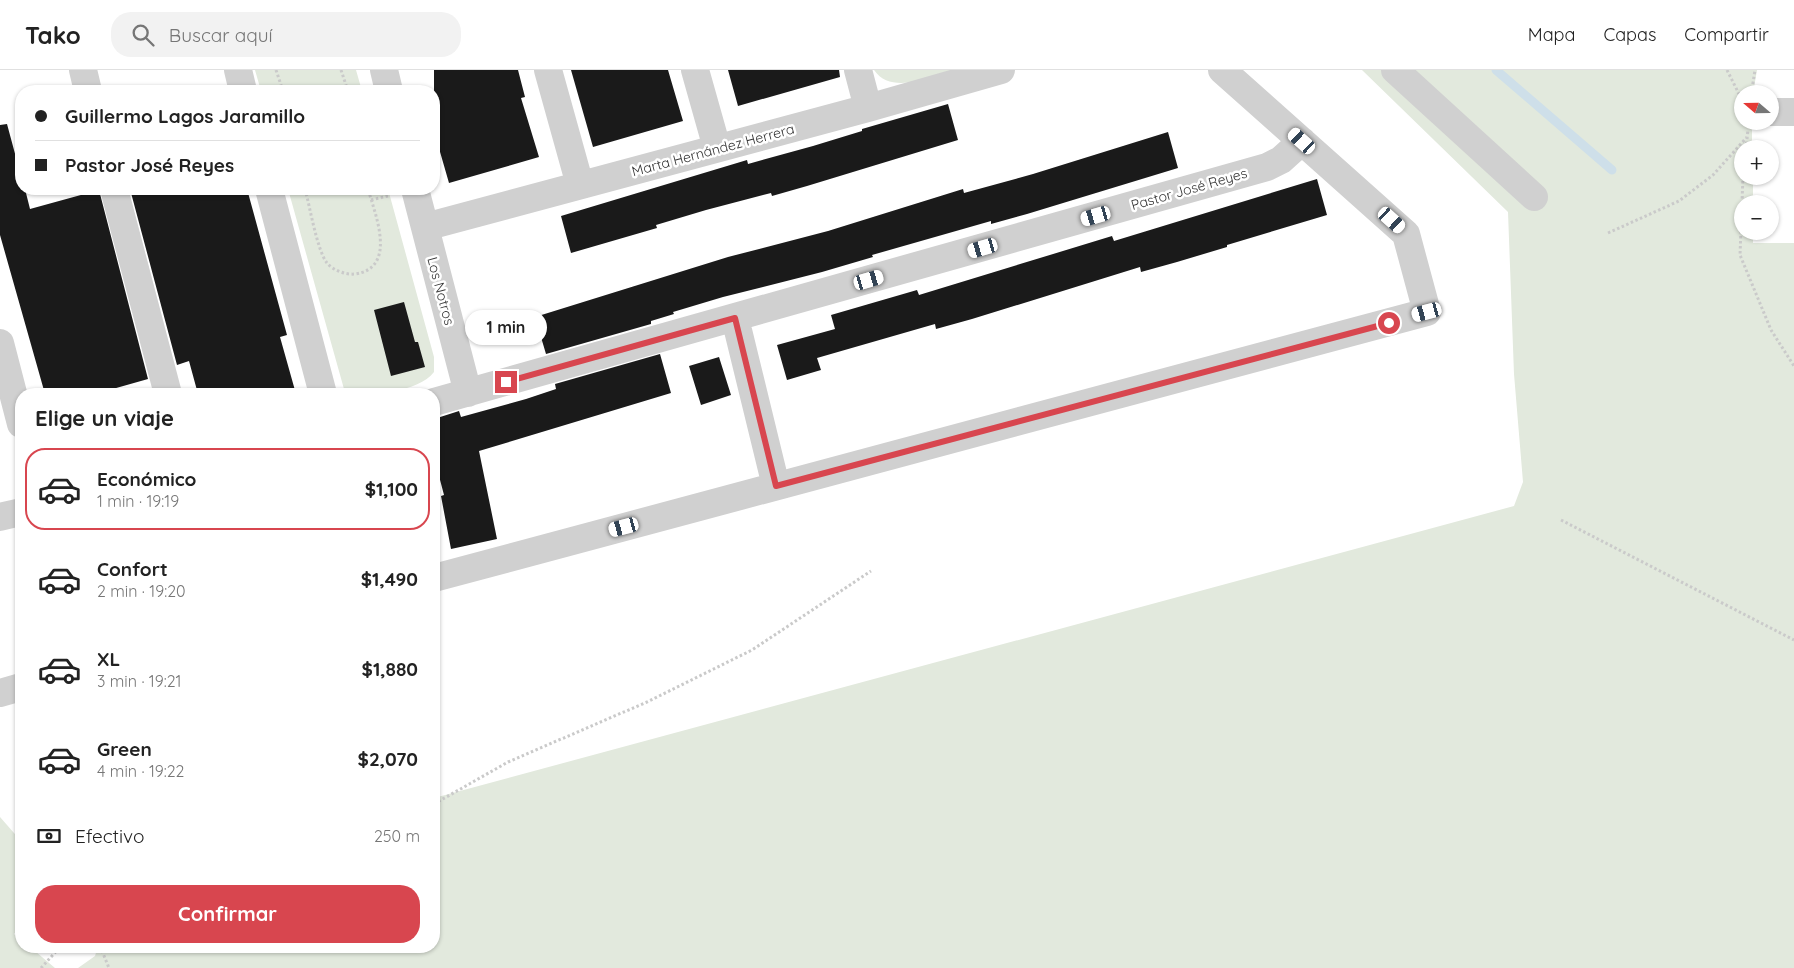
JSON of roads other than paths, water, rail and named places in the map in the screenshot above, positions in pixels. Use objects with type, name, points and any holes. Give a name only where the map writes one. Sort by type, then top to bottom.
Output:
[{"type":"street","points":[[83,70],[87,85]]},
{"type":"street","points":[[238,70],[242,85]]},
{"type":"street","points":[[384,70],[388,85]]},
{"type":"street","points":[[548,70],[580,185]]},
{"type":"street","points":[[695,70],[717,148]]},
{"type":"street","points":[[858,70],[868,108]]},
{"type":"street","name":"Marta Hernández Herrera","points":[[424,227],[868,108],[1001,70]]},
{"type":"street","points":[[440,576],[1427,312],[1406,234],[1222,70]]},
{"type":"street","points":[[1395,70],[1534,197]]},
{"type":"street","points":[[1779,112],[1794,112]]},
{"type":"street","name":"Pastor José Reyes","points":[[440,400],[1266,167],[1281,160],[1302,141]]},
{"type":"street","points":[[116,195],[166,388]]},
{"type":"street","points":[[271,195],[321,388]]},
{"type":"street","name":"Los Notros","points":[[416,195],[468,393]]},
{"type":"street","points":[[735,318],[776,486]]},
{"type":"street","points":[[0,343],[15,401]]},
{"type":"street","points":[[0,517],[15,513]]},
{"type":"street","points":[[0,693],[15,689]]},
{"type":"waterway","points":[[1496,70],[1612,170]]}]
